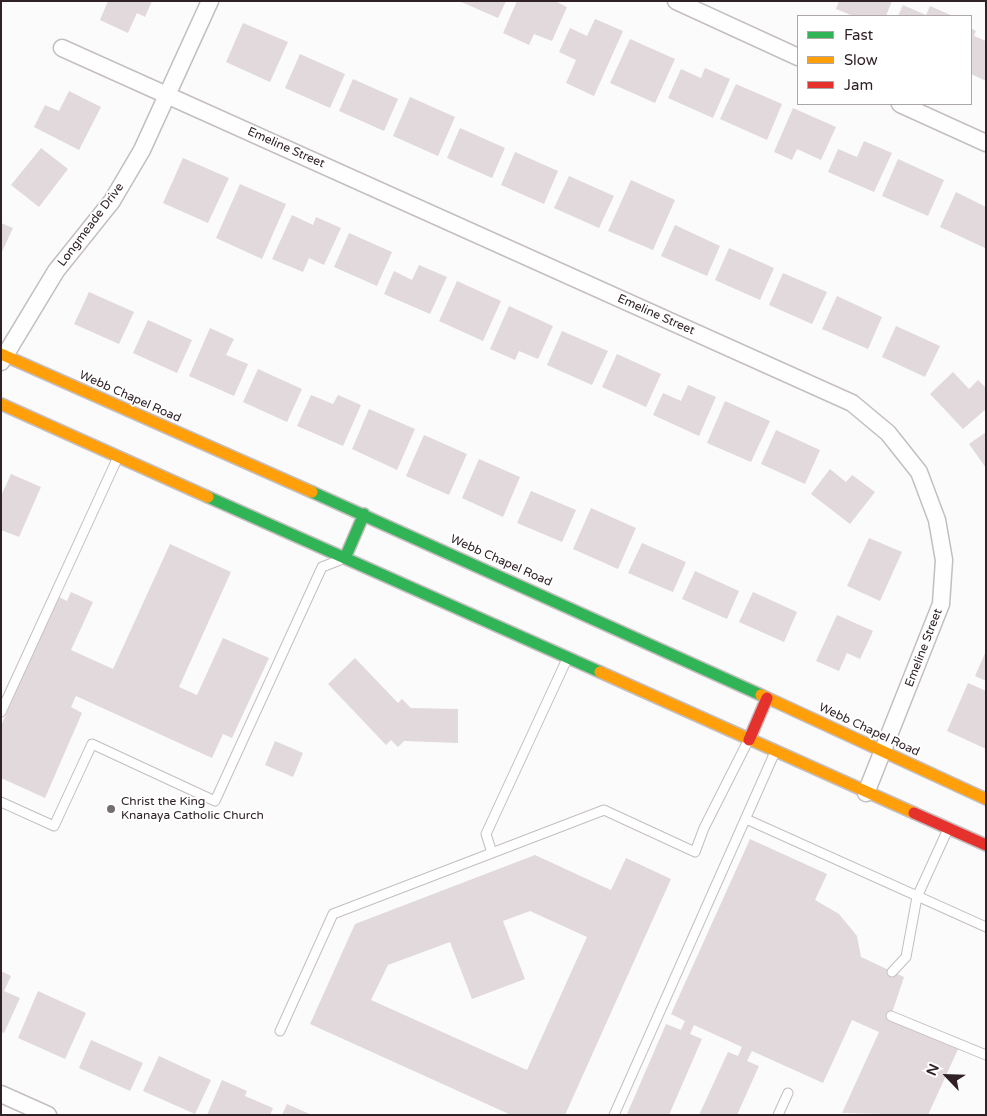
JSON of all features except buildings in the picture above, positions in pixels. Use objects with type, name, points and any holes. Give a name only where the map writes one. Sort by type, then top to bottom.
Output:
[{"type":"main road","name":"Webb Chapel Road","points":[[2,358],[364,514],[986,799]]},
{"type":"main road","points":[[1,404],[866,793],[986,845]]},
{"type":"main road","points":[[345,558],[364,514]]},
{"type":"main road","points":[[748,740],[767,698]]},
{"type":"street","name":"Longmeade Drive","points":[[2,358],[56,271],[112,201],[142,150],[210,1]]},
{"type":"street","points":[[676,1],[797,57]]},
{"type":"street","name":"Emeline Street","points":[[62,48],[852,403],[888,433],[919,472],[937,520],[944,560],[941,604],[884,752],[866,793]]},
{"type":"street","points":[[902,105],[986,143]]},
{"type":"street","points":[[1,1094],[48,1115]]},
{"type":"lane","points":[[1,712],[118,457]]},
{"type":"lane","points":[[1,802],[54,826],[92,744],[215,801],[322,567],[345,558]]},
{"type":"lane","points":[[492,853],[486,834],[568,658]]},
{"type":"lane","points":[[280,1031],[333,914],[604,810],[695,852],[748,740]]},
{"type":"lane","points":[[614,1115],[775,752]]},
{"type":"lane","points":[[746,819],[986,927]]},
{"type":"lane","points":[[892,972],[906,957],[917,897],[948,829]]},
{"type":"lane","points":[[891,1016],[986,1056]]},
{"type":"lane","points":[[778,1115],[788,1093]]},
{"type":"traffic: fast","points":[[312,492],[761,695]]},
{"type":"traffic: fast","points":[[208,497],[600,672]]},
{"type":"traffic: fast","points":[[345,558],[364,514]]},
{"type":"traffic: slow","points":[[1,354],[312,492]]},
{"type":"traffic: slow","points":[[1,404],[208,497]]},
{"type":"traffic: slow","points":[[600,672],[914,813]]},
{"type":"traffic: slow","points":[[761,695],[986,799]]},
{"type":"traffic: jam","points":[[749,740],[767,698]]},
{"type":"traffic: jam","points":[[914,813],[986,845]]},
{"type":"place","name":"Christ the King Knanaya Catholic Church","points":[[111,809]]}]
